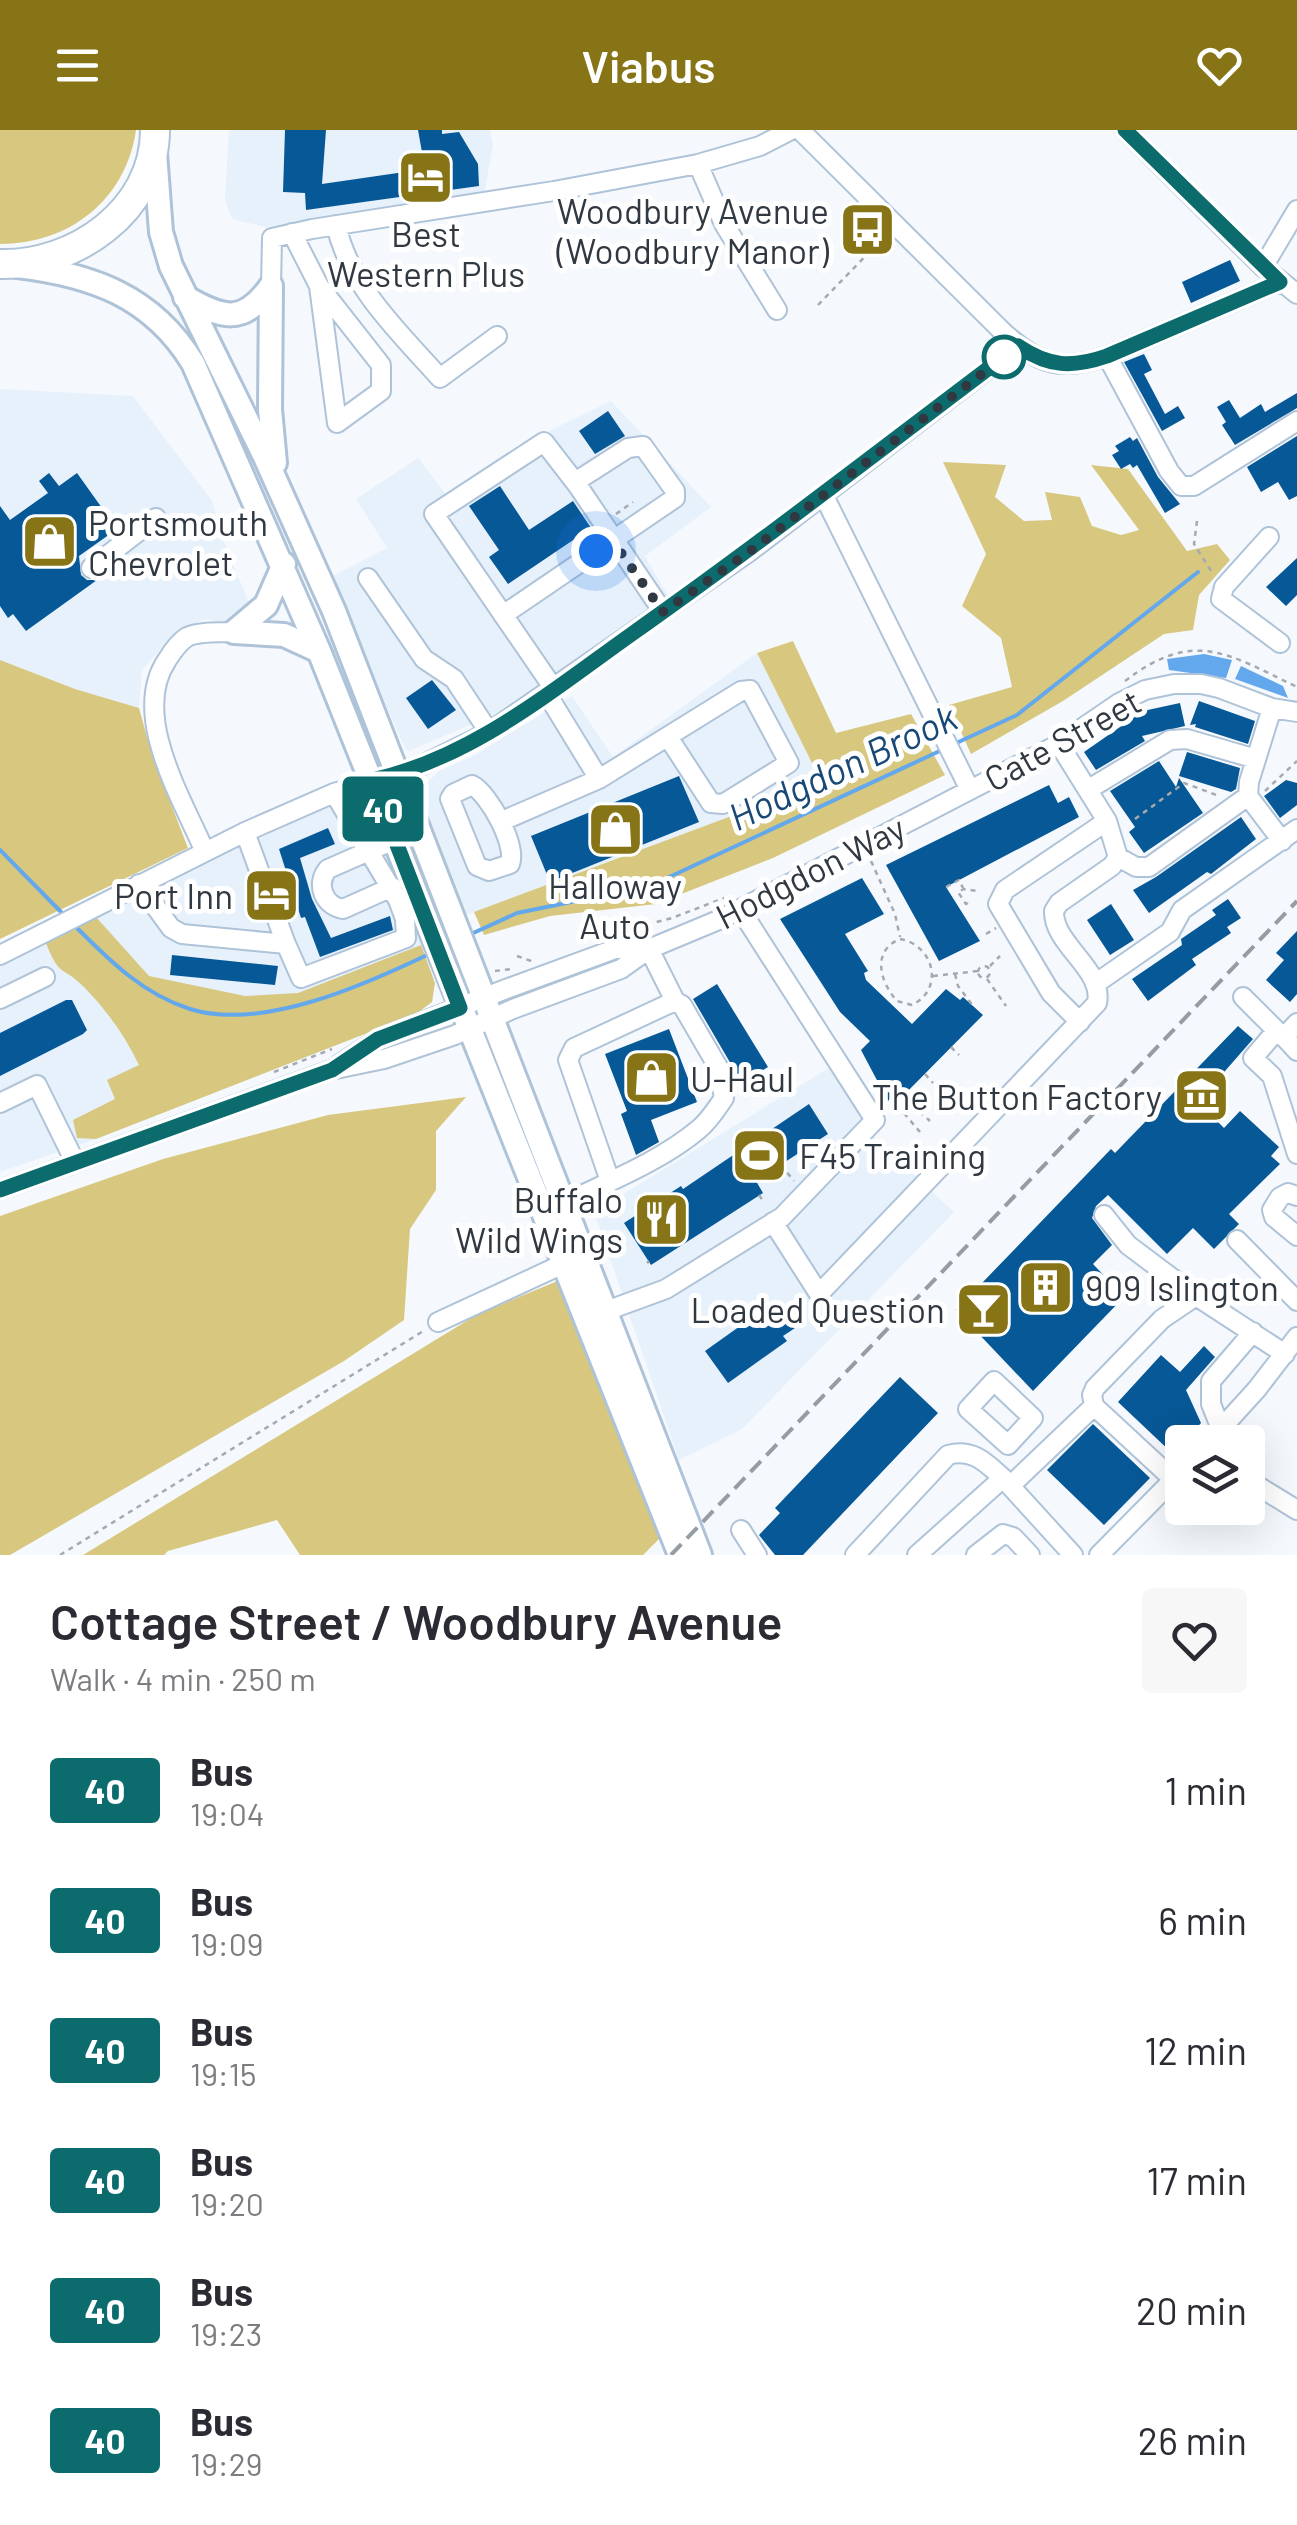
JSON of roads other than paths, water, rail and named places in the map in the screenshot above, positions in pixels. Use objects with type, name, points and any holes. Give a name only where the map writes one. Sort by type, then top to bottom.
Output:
[{"type":"highway","points":[[1,264],[56,257],[104,230],[138,188],[155,133]]},
{"type":"main road","points":[[155,133],[161,232],[184,297],[334,611],[700,1555]]},
{"type":"main road","points":[[1,264],[46,270],[109,288],[136,302],[167,326],[193,362],[320,650],[680,1555]]},
{"type":"main road","points":[[184,297],[210,313],[237,314],[261,300],[270,286]]},
{"type":"main road","points":[[270,286],[270,422],[283,498]]},
{"type":"main road","points":[[234,632],[266,605],[284,564]]},
{"type":"main road","points":[[234,632],[284,636],[320,650]]},
{"type":"street","points":[[270,286],[272,238],[698,164],[760,146],[792,130]]},
{"type":"street","points":[[800,130],[1018,346],[1035,357],[1064,366],[1107,356],[1280,282]]},
{"type":"street","points":[[1124,130],[1263,267],[1297,294]]},
{"type":"street","points":[[698,164],[724,224],[777,310]]},
{"type":"street","points":[[1263,267],[1297,210]]},
{"type":"street","points":[[336,225],[344,256],[363,288],[440,378],[497,336]]},
{"type":"street","points":[[292,233],[319,286],[381,366],[381,392],[337,423],[319,286]]},
{"type":"street","points":[[0,955],[245,832],[334,794],[442,757],[489,732],[824,496],[1018,346]]},
{"type":"street","points":[[1107,356],[1168,472],[1181,486],[1194,486],[1297,422]]},
{"type":"street","points":[[599,778],[550,691],[434,514],[544,442],[576,482],[663,612]]},
{"type":"street","points":[[502,615],[675,498],[651,453],[642,446],[628,448],[576,482]]},
{"type":"street","name":"Cate Street","points":[[824,496],[970,790],[1059,744],[1132,696],[1174,684],[1219,688],[1272,708],[1297,712]]},
{"type":"street","points":[[91,568],[156,518]]},
{"type":"street","points":[[1269,537],[1224,586],[1221,599],[1280,643]]},
{"type":"street","points":[[368,578],[424,658],[454,679],[489,732]]},
{"type":"street","points":[[205,852],[164,754],[152,698],[162,667],[183,640],[192,635],[234,632]]},
{"type":"street","points":[[502,821],[599,778],[741,691],[750,690],[789,763],[723,804],[711,803],[668,736]]},
{"type":"street","points":[[1095,984],[1170,932],[1182,910],[1290,835],[1255,795],[1256,759],[1272,708]]},
{"type":"street","points":[[1089,789],[1170,740],[1187,739],[1256,759]]},
{"type":"street","points":[[1059,744],[1107,821],[1118,857],[1136,866],[1149,866],[1255,795]]},
{"type":"street","points":[[476,786],[502,821],[513,861],[483,870],[477,866],[450,799],[453,794],[476,786]]},
{"type":"street","name":"Hodgdon Way","points":[[0,1190],[332,1070],[378,1039],[464,1019],[615,949],[649,949],[733,903],[970,790]]},
{"type":"street","points":[[245,832],[301,978],[406,938],[404,919],[392,888],[334,794]]},
{"type":"street","points":[[1080,1022],[1051,993],[998,904],[1005,890],[1107,821]]},
{"type":"street","points":[[392,888],[342,909],[328,904],[321,884],[328,869],[420,829]]},
{"type":"street","points":[[773,1222],[818,1294],[1080,1022],[1097,1003],[1099,994],[1056,926],[1054,911],[1058,903],[1112,866],[1118,857]]},
{"type":"street","points":[[139,884],[171,928],[182,934],[286,944]]},
{"type":"street","points":[[606,1311],[666,1289],[782,1217],[875,1120],[733,903]]},
{"type":"street","points":[[565,1203],[701,1128],[724,1098],[718,1068],[682,1006],[675,1001],[649,949]]},
{"type":"street","points":[[0,1000],[45,977]]},
{"type":"street","points":[[1243,998],[1286,1040]]},
{"type":"street","points":[[610,1181],[568,1060],[574,1048],[675,1001]]},
{"type":"street","points":[[1297,1023],[1286,1040],[1253,1058],[1272,1076],[1297,1154]]},
{"type":"street","points":[[0,1103],[37,1085],[75,1162]]},
{"type":"street","points":[[1297,1196],[1280,1196],[1272,1210],[1274,1217],[1297,1236]]},
{"type":"street","points":[[1104,1215],[1128,1245],[1284,1354]]},
{"type":"street","points":[[1238,1240],[1297,1301]]},
{"type":"street","points":[[438,1322],[563,1264]]},
{"type":"street","points":[[1165,1465],[1094,1406],[1092,1396],[1095,1388],[1162,1319],[1196,1296]]},
{"type":"street","points":[[1214,1425],[1211,1380],[1253,1332]]},
{"type":"street","points":[[1224,1425],[1297,1337]]},
{"type":"street","points":[[917,1555],[1094,1406]]},
{"type":"street","points":[[979,1457],[998,1436]]},
{"type":"street","points":[[855,1555],[948,1455],[958,1452],[979,1457],[1073,1555]]},
{"type":"street","points":[[1098,1555],[1165,1489]]},
{"type":"street","points":[[1265,1490],[1297,1510]]},
{"type":"street","points":[[741,1530],[757,1555]]},
{"type":"street","points":[[976,1555],[1003,1534],[1013,1537],[1030,1555]]},
{"type":"water","points":[[1204,654],[1232,660],[1226,678],[1169,670],[1167,659]]},
{"type":"water","points":[[1241,666],[1283,686],[1288,698],[1235,679]]},
{"type":"waterway","name":"Hodgdon Brook","points":[[952,745],[1017,715],[1198,572]]},
{"type":"waterway","name":"Hodgdon Brook","points":[[471,934],[517,913],[650,886],[944,749]]},
{"type":"waterway","name":"Hodgdon Brook","points":[[0,850],[63,914]]},
{"type":"waterway","name":"Hodgdon Brook","points":[[73,924],[141,985],[190,1009],[218,1014],[248,1014],[311,1002],[425,956]]},
{"type":"railway","points":[[671,1555],[1297,901]]},
{"type":"place","name":"Best Western Plus","points":[[426,177]]},
{"type":"place","name":"Woodbury Avenue (Woodbury Manor)","points":[[868,230]]},
{"type":"place","name":"Portsmouth Chevrolet","points":[[49,542]]},
{"type":"place","name":"Halloway Auto","points":[[615,829]]},
{"type":"place","name":"Port Inn","points":[[272,895]]},
{"type":"place","name":"U-Haul","points":[[651,1078]]},
{"type":"place","name":"The Button Factory","points":[[1201,1096]]},
{"type":"place","name":"F45 Training","points":[[760,1155]]},
{"type":"place","name":"Buffalo Wild Wings","points":[[662,1219]]},
{"type":"place","name":"909 Islington","points":[[1046,1287]]},
{"type":"place","name":"Loaded Question","points":[[984,1309]]}]
